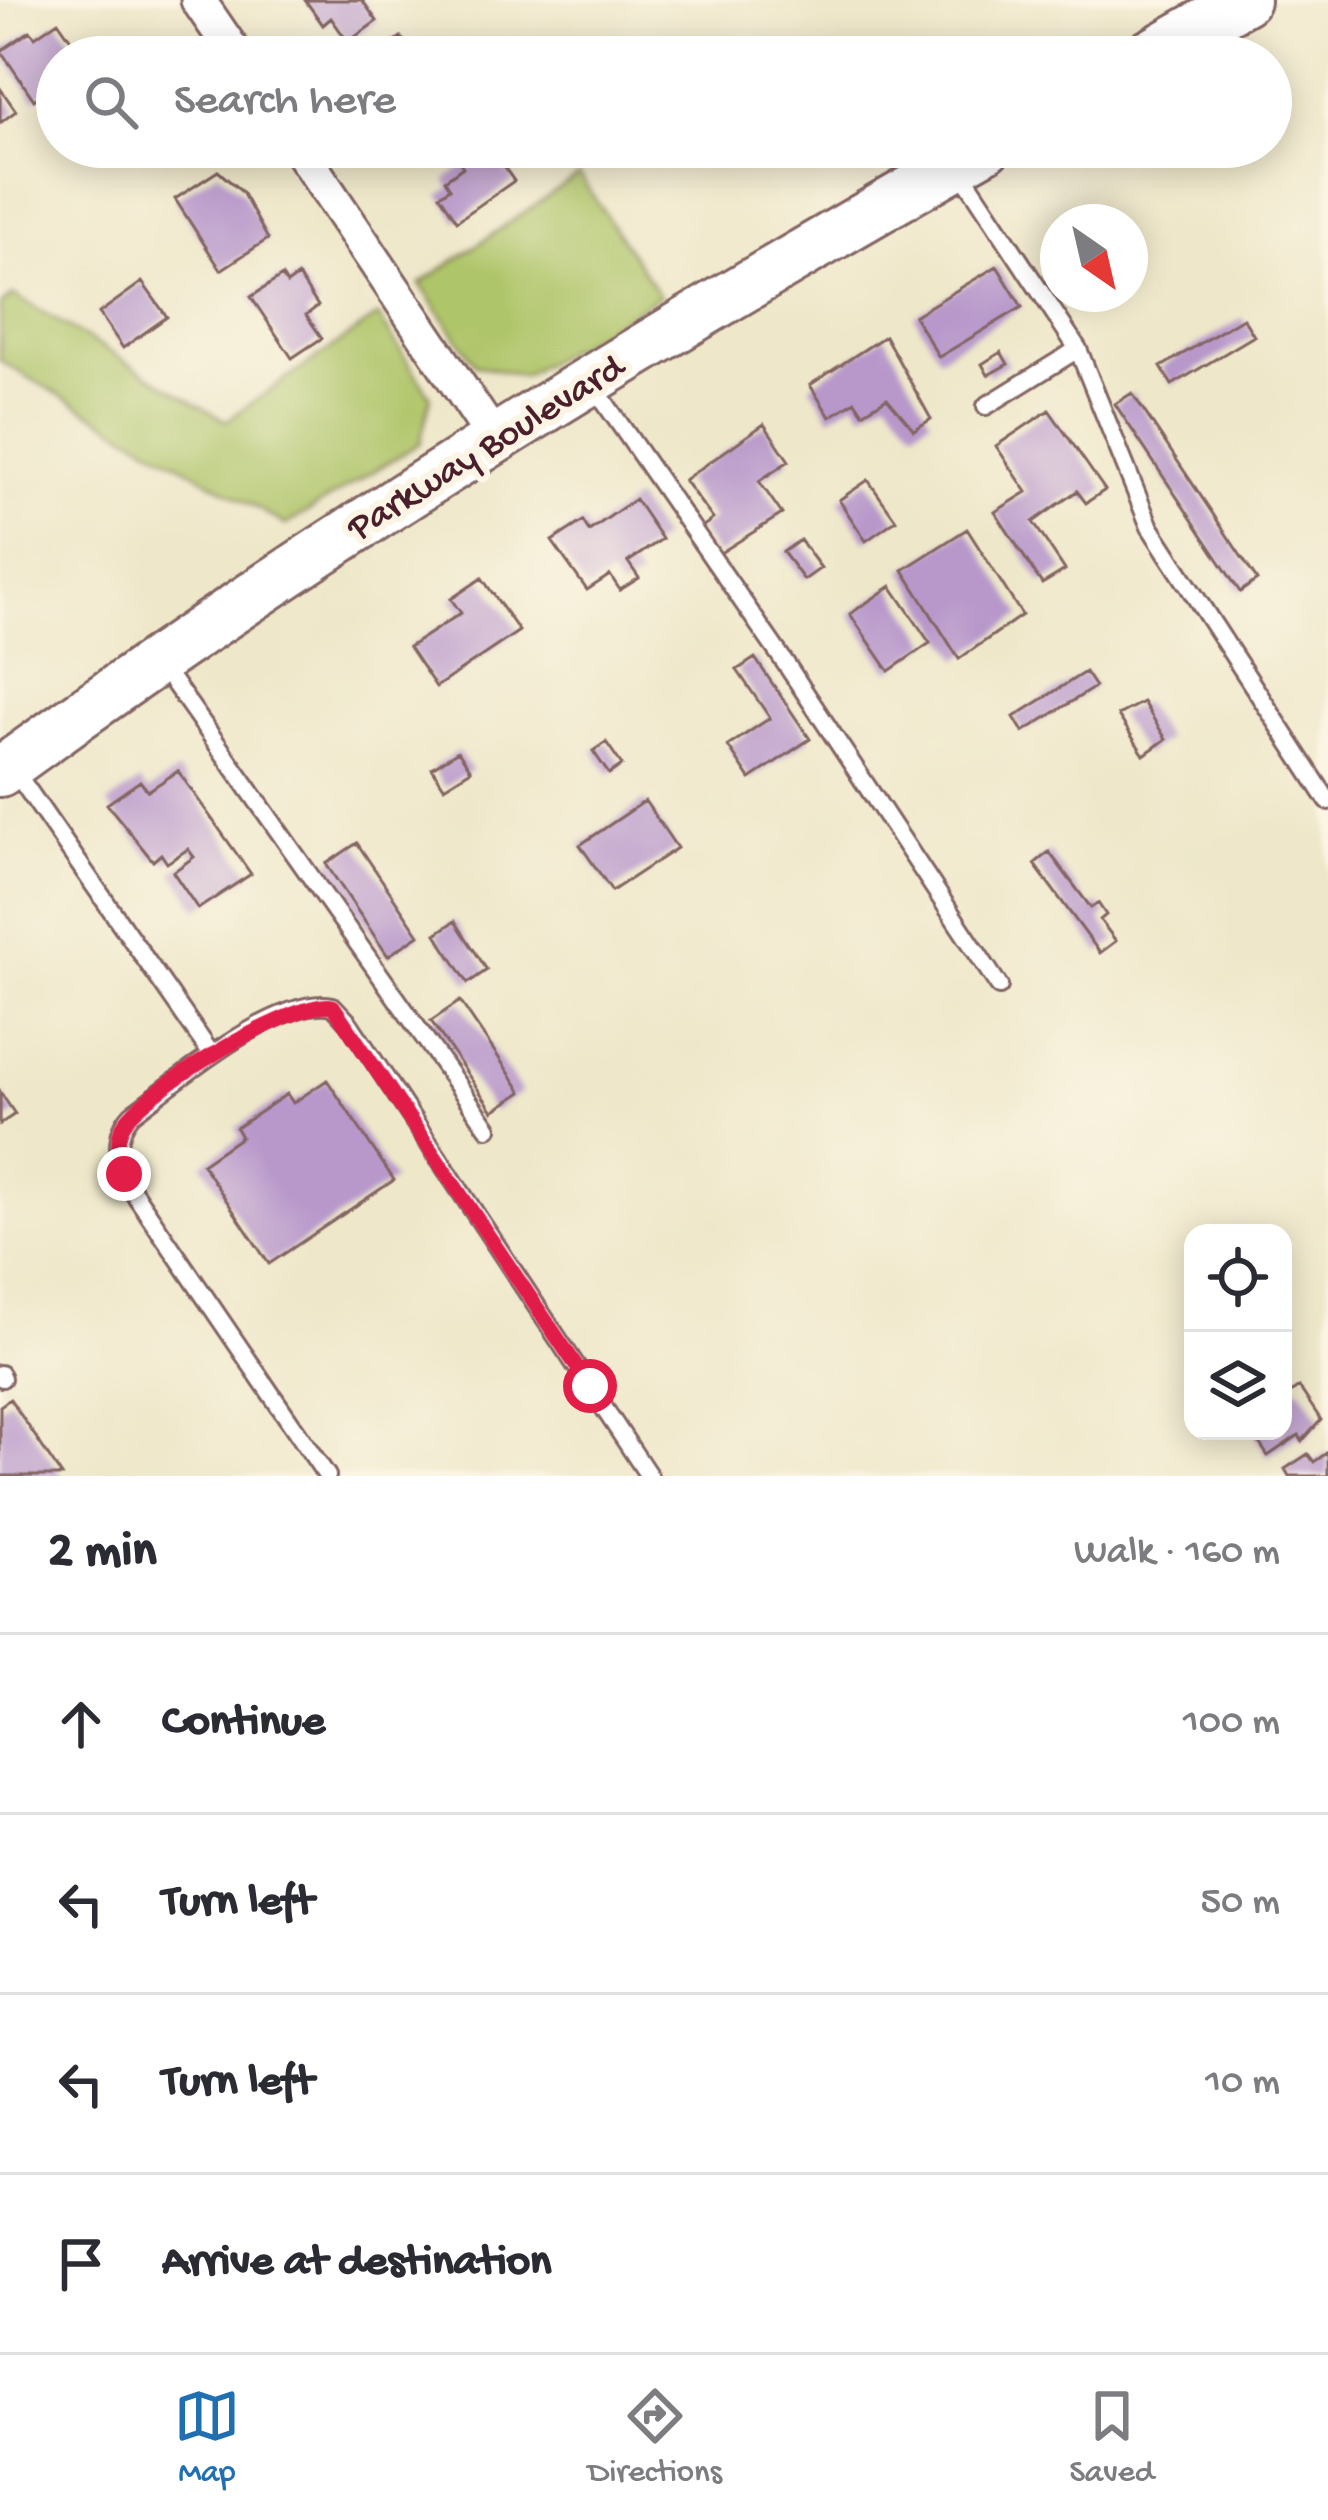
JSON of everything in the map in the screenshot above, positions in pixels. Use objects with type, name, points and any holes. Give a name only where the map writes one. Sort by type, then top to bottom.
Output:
[{"type":"street","points":[[198,0],[223,36]]},
{"type":"street","points":[[1182,36],[1245,0]]},
{"type":"street","points":[[312,168],[496,441]]},
{"type":"street","name":"Parkway Boulevard","points":[[5,769],[158,661],[496,441],[951,168]]},
{"type":"lane","points":[[978,168],[1078,349],[1150,527],[1328,801]]},
{"type":"lane","points":[[986,406],[1078,349]]},
{"type":"lane","points":[[592,383],[788,667],[998,986]]},
{"type":"lane","points":[[158,661],[488,1128]]},
{"type":"lane","points":[[5,769],[212,1055]]},
{"type":"lane","points":[[327,1476],[133,1190],[119,1159],[122,1125],[212,1055],[312,1004],[341,1012],[649,1476]]},
{"type":"green space","points":[[579,175],[660,296],[523,376],[476,365],[420,284]]},
{"type":"green space","points":[[14,295],[226,421],[378,316],[431,397],[420,443],[286,525],[0,361],[0,305]]},
{"type":"building","points":[[305,0],[362,0],[377,21],[356,36],[344,36],[331,18],[323,25]]},
{"type":"building","points":[[58,21],[68,36],[36,36]]},
{"type":"building","points":[[30,31],[35,37],[34,100],[1,51]]},
{"type":"building","points":[[0,88],[16,111],[0,123]]},
{"type":"building","points":[[462,168],[505,168],[514,181],[457,221],[440,195],[450,188],[445,180]]},
{"type":"building","points":[[218,171],[242,192],[268,239],[221,270],[175,199]]},
{"type":"building","points":[[997,266],[1022,307],[939,357],[914,316]]},
{"type":"building","points":[[282,276],[287,284],[298,276],[318,306],[306,315],[322,338],[292,358],[251,297]]},
{"type":"building","points":[[142,282],[167,317],[123,348],[99,313]]},
{"type":"building","points":[[1243,318],[1254,336],[1172,385],[1161,367]]},
{"type":"building","points":[[885,336],[931,419],[914,430],[887,398],[863,413],[855,401],[830,417],[810,385]]},
{"type":"building","points":[[1001,352],[1008,364],[988,375],[982,364]]},
{"type":"building","points":[[1132,393],[1257,580],[1240,592],[1115,404]]},
{"type":"building","points":[[1049,410],[1105,490],[1086,503],[1077,491],[1033,522],[1065,570],[1042,584],[995,512],[1027,492],[996,446]]},
{"type":"building","points":[[764,424],[789,461],[759,481],[782,514],[717,555],[699,529],[713,519],[684,480]]},
{"type":"building","points":[[868,480],[896,520],[866,541],[839,500]]},
{"type":"building","points":[[635,499],[662,539],[628,562],[639,578],[620,590],[610,575],[587,590],[552,541],[583,521],[589,531]]},
{"type":"building","points":[[967,529],[1022,615],[959,659],[903,570]]},
{"type":"building","points":[[800,540],[821,568],[804,580],[783,552]]},
{"type":"building","points":[[482,578],[519,631],[436,687],[409,647],[461,613],[451,599]]},
{"type":"building","points":[[891,586],[930,643],[889,671],[850,614]]},
{"type":"building","points":[[755,658],[810,739],[750,779],[728,746],[770,718],[737,670]]},
{"type":"building","points":[[1085,672],[1095,687],[1023,732],[1014,717]]},
{"type":"building","points":[[1143,702],[1166,739],[1144,755],[1118,715]]},
{"type":"building","points":[[606,742],[622,765],[609,774],[593,751]]},
{"type":"building","points":[[458,751],[471,770],[444,787],[432,768]]},
{"type":"building","points":[[178,771],[251,874],[198,909],[173,872],[194,857],[188,849],[167,863],[161,854],[153,861],[107,804],[140,781],[148,791]]},
{"type":"building","points":[[645,801],[677,848],[612,891],[580,845]]},
{"type":"building","points":[[357,843],[419,935],[388,956],[326,864]]},
{"type":"building","points":[[1049,852],[1091,908],[1098,903],[1106,915],[1100,920],[1116,941],[1100,953],[1034,864]]},
{"type":"building","points":[[455,921],[487,970],[468,983],[436,934]]},
{"type":"building","points":[[460,1001],[522,1092],[493,1111],[431,1021]]},
{"type":"building","points":[[327,1080],[394,1180],[269,1264],[202,1164],[241,1137],[236,1128],[287,1094],[293,1103]]},
{"type":"building","points":[[0,1092],[15,1114],[0,1124]]},
{"type":"building","points":[[1299,1387],[1321,1420],[1302,1441],[1299,1435],[1292,1440],[1292,1392]]},
{"type":"building","points":[[10,1399],[62,1476],[0,1476],[0,1406]]},
{"type":"building","points":[[1257,1440],[1292,1440],[1268,1456]]},
{"type":"building","points":[[1328,1452],[1328,1476],[1289,1476],[1285,1469],[1308,1454],[1314,1462]]},
{"type":"route","points":[[124,1174],[120,1134],[133,1114],[212,1055],[293,1010],[312,1004],[333,1006],[349,1023],[590,1386]]}]
